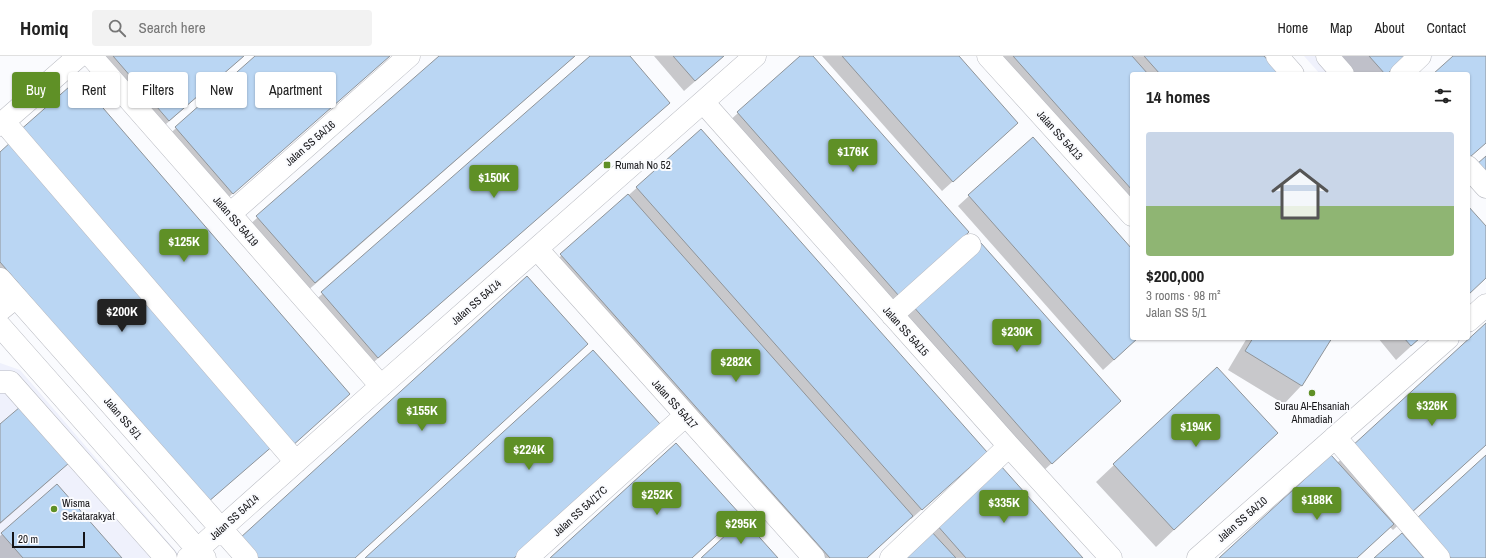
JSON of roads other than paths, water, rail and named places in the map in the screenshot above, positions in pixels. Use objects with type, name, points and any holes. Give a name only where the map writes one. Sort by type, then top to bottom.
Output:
[{"type":"street","points":[[79,56],[2,123],[296,462]]},
{"type":"street","name":"Jalan SS 5A/19","points":[[91,56],[381,386]]},
{"type":"street","name":"Jalan SS 5A/16","points":[[230,214],[409,56]]},
{"type":"street","name":"Jalan SS 5A/14","points":[[197,555],[221,529],[755,56]]},
{"type":"street","name":"Jalan SS 5A/13","points":[[988,56],[1130,213]]},
{"type":"street","points":[[1277,56],[1291,72]]},
{"type":"street","points":[[1327,56],[1341,72]]},
{"type":"street","points":[[1403,72],[1420,56]]},
{"type":"street","name":"Jalan SS 5A/15","points":[[703,102],[1009,446],[1111,558]]},
{"type":"street","points":[[1470,169],[1486,187]]},
{"type":"street","points":[[892,315],[970,245]]},
{"type":"street","name":"Jalan SS 5A/17","points":[[536,249],[814,558]]},
{"type":"street","name":"Jalan SS 5/1","points":[[4,290],[247,558]]},
{"type":"street","points":[[1470,319],[1486,305]]},
{"type":"street","points":[[0,326],[197,555]]},
{"type":"street","name":"Jalan SS 5A/10","points":[[1198,558],[1446,340]]},
{"type":"street","points":[[0,382],[10,382],[166,558]]},
{"type":"street","name":"Jalan SS 5A/17C","points":[[527,558],[686,415]]},
{"type":"street","points":[[1335,437],[1439,558]]},
{"type":"street","points":[[891,558],[1009,446]]},
{"type":"place","name":"Rumah No 52","points":[[607,165]]},
{"type":"place","name":"Surau Al-Ehsaniah Ahmadiah","points":[[1312,393]]},
{"type":"place","name":"Wisma Sekatarakyat","points":[[54,509]]}]
